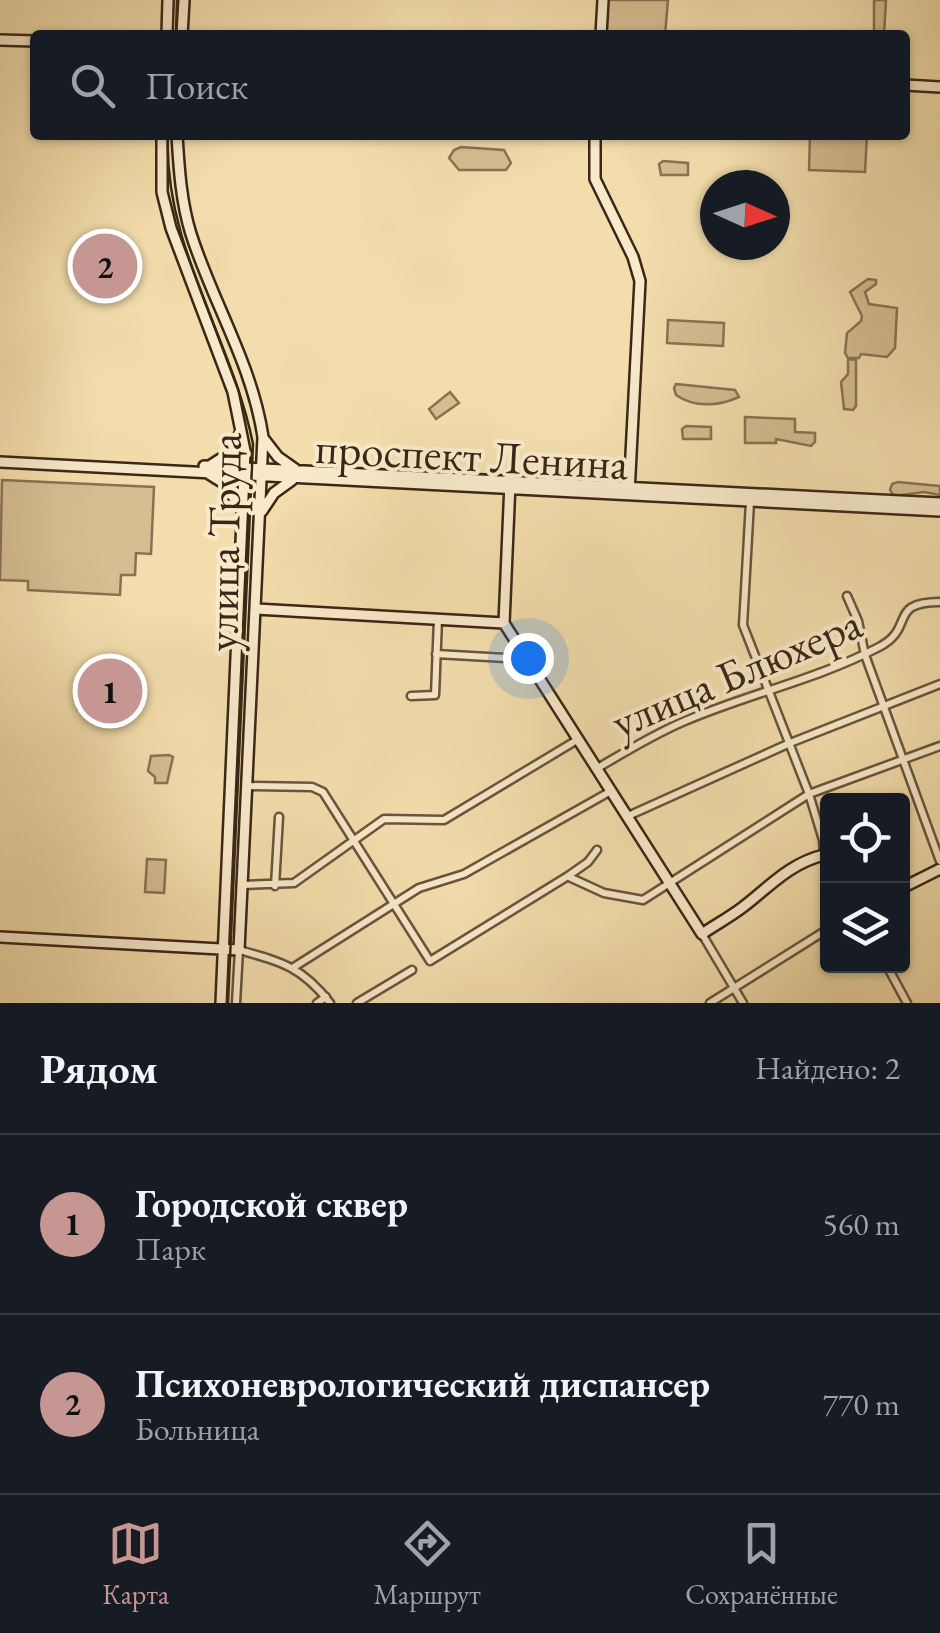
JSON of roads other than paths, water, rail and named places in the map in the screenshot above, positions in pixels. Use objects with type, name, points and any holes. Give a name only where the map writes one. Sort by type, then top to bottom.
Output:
[{"type":"main road","points":[[167,30],[168,0]]},
{"type":"main road","points":[[182,30],[184,0]]},
{"type":"main road","points":[[601,30],[603,0]]},
{"type":"main road","points":[[0,40],[30,41]]},
{"type":"main road","points":[[910,85],[940,87]]},
{"type":"main road","name":"улица Труда","points":[[162,140],[162,192],[171,228],[218,348],[240,427],[245,472],[221,1003]]},
{"type":"main road","name":"улица Труда","points":[[176,140],[192,235],[254,391],[263,437],[239,950]]},
{"type":"main road","points":[[595,140],[595,178],[634,257],[640,281],[629,492]]},
{"type":"main road","points":[[240,427],[233,452],[207,470],[233,493],[244,518]]},
{"type":"main road","points":[[263,437],[278,458],[303,475]]},
{"type":"main road","name":"проспект Ленина","points":[[0,460],[510,484],[750,502],[940,507]]},
{"type":"main road","points":[[260,514],[274,493],[303,475]]},
{"type":"main road","points":[[510,484],[504,623],[702,934],[789,868],[820,859]]},
{"type":"main road","name":"проспект Ленина","points":[[629,492],[940,507]]},
{"type":"main road","points":[[256,609],[504,623]]},
{"type":"main road","points":[[910,884],[940,869]]},
{"type":"main road","points":[[0,938],[239,950]]},
{"type":"street","points":[[750,502],[743,625],[820,828]]},
{"type":"street","points":[[847,596],[858,621],[864,655],[940,861]]},
{"type":"street","name":"улица Блюхера","points":[[596,769],[681,723],[864,655],[896,636],[911,606],[918,602],[940,602]]},
{"type":"street","points":[[411,696],[435,696],[438,619]]},
{"type":"street","points":[[436,654],[526,658]]},
{"type":"street","points":[[628,816],[790,742],[940,684]]},
{"type":"street","points":[[241,885],[294,883],[384,819],[438,822],[453,816],[576,740]]},
{"type":"street","points":[[568,876],[604,894],[642,900],[809,794],[940,746]]},
{"type":"street","points":[[246,786],[318,788],[396,902],[430,961],[568,876],[588,862],[596,850]]},
{"type":"street","name":"улица Блюхера","points":[[294,967],[419,888],[464,874],[611,791]]},
{"type":"street","points":[[275,886],[279,817]]},
{"type":"street","points":[[702,934],[743,1003]]},
{"type":"street","points":[[710,1003],[820,935]]},
{"type":"street","points":[[236,1003],[239,950],[294,967],[328,1000]]},
{"type":"street","points":[[357,1003],[412,970]]},
{"type":"street","points":[[891,973],[907,1003]]},
{"type":"street","points":[[317,1003],[328,1000]]},
{"type":"tram line","points":[[176,30],[177,0]]},
{"type":"tram line","points":[[168,140],[176,215],[253,444],[228,1003]]},
{"type":"place","name":"Психоневрологический диспансер","points":[[105,266]]},
{"type":"place","name":"Городской сквер","points":[[110,691]]}]
